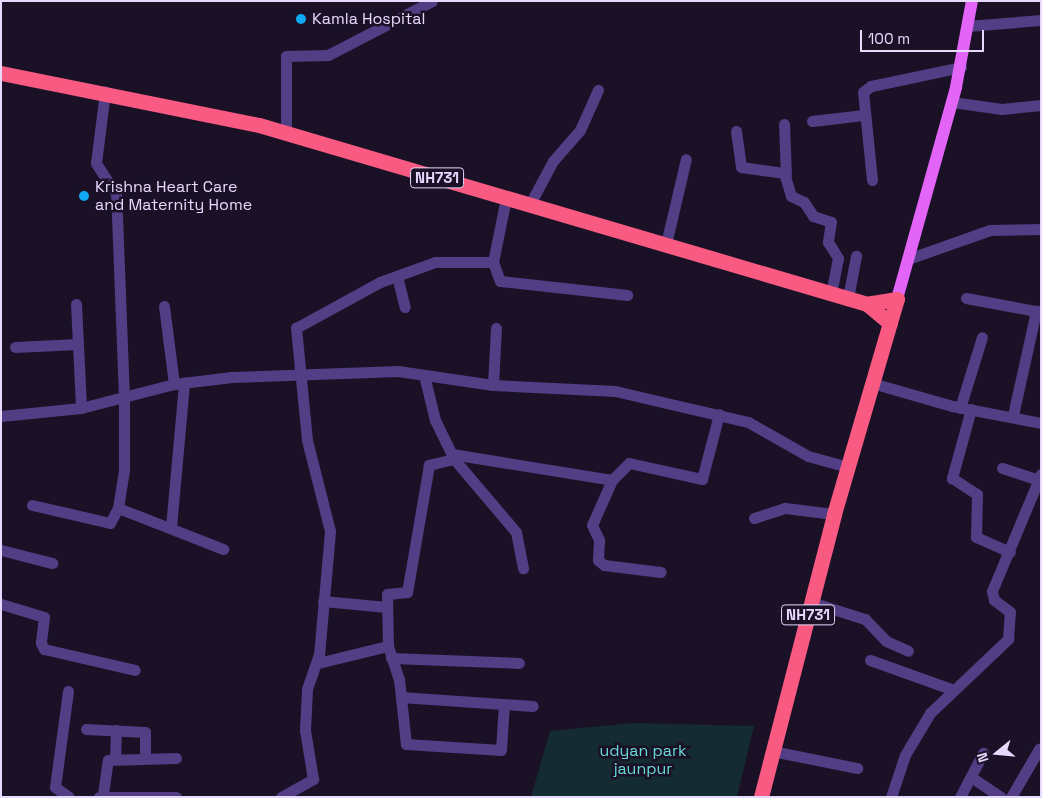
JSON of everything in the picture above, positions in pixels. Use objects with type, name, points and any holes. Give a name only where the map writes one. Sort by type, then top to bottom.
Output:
[{"type":"highway","name":"NH731","points":[[1,73],[105,92],[286,134],[848,298],[867,304],[890,323]]},
{"type":"highway","name":"NH731","points":[[761,797],[834,514],[897,299],[867,304]]},
{"type":"main road","points":[[897,299],[961,67],[972,1]]},
{"type":"street","points":[[286,134],[286,56],[328,55],[432,1]]},
{"type":"street","points":[[968,26],[1041,20]]},
{"type":"street","points":[[872,180],[864,115],[866,89],[961,67]]},
{"type":"street","points":[[530,204],[553,161],[580,130],[598,90]]},
{"type":"street","points":[[32,505],[110,523],[118,508],[124,470],[124,398],[116,194],[96,164],[105,92]]},
{"type":"street","points":[[952,102],[1002,109],[1041,106]]},
{"type":"street","points":[[812,121],[864,115]]},
{"type":"street","points":[[784,124],[786,175],[791,196],[804,202],[813,216],[831,222],[828,242],[838,258],[831,293]]},
{"type":"street","points":[[736,131],[741,167],[786,175]]},
{"type":"street","points":[[666,244],[686,159]]},
{"type":"street","points":[[506,198],[493,262],[496,276],[507,283],[627,295]]},
{"type":"street","points":[[908,260],[990,230],[1041,229]]},
{"type":"street","points":[[848,298],[856,256]]},
{"type":"street","points":[[281,797],[313,779],[306,730],[307,689],[318,663],[330,531],[307,440],[296,328],[397,276],[446,259],[493,262]]},
{"type":"street","points":[[397,276],[405,307]]},
{"type":"street","points":[[966,298],[1038,312],[1013,415]]},
{"type":"street","points":[[76,304],[81,408]]},
{"type":"street","points":[[164,306],[179,383],[171,527]]},
{"type":"street","points":[[493,386],[496,328]]},
{"type":"street","points":[[982,337],[952,478],[977,494],[976,537],[1010,552]]},
{"type":"street","points":[[15,347],[78,344]]},
{"type":"street","points":[[1,416],[81,408],[179,383],[301,376],[360,370],[424,375],[493,386],[615,391],[748,422],[808,456],[848,467]]},
{"type":"street","points":[[424,375],[435,420],[453,457],[521,539],[522,568]]},
{"type":"street","points":[[872,383],[966,408],[1013,415],[1041,423]]},
{"type":"street","points":[[661,572],[604,565],[598,560],[599,540],[592,525],[612,480],[629,463],[704,478],[719,414]]},
{"type":"street","points":[[504,704],[501,750],[411,747],[405,739],[402,697],[388,646],[388,592],[406,592],[430,466],[453,457],[612,480]]},
{"type":"street","points":[[891,797],[922,724],[954,690],[1001,648],[1010,612],[991,594],[1040,477],[1002,468]]},
{"type":"street","points":[[118,508],[171,527],[223,549]]},
{"type":"street","points":[[754,518],[785,508],[834,514]]},
{"type":"street","points":[[1,550],[52,562]]},
{"type":"street","points":[[323,601],[387,607]]},
{"type":"street","points":[[811,602],[865,619],[886,641],[908,651]]},
{"type":"street","points":[[1,604],[44,617],[41,642],[44,649],[135,670]]},
{"type":"street","points":[[318,663],[388,646]]},
{"type":"street","points":[[391,658],[519,663]]},
{"type":"street","points":[[870,660],[954,690]]},
{"type":"street","points":[[68,691],[55,787],[69,797]]},
{"type":"street","points":[[402,697],[533,706]]},
{"type":"street","points":[[86,729],[145,732],[145,757]]},
{"type":"street","points":[[115,759],[116,730]]},
{"type":"street","points":[[1011,797],[1039,749]]},
{"type":"street","points":[[772,752],[857,768]]},
{"type":"street","points":[[960,797],[984,753]]},
{"type":"street","points":[[176,758],[145,757],[115,759],[107,762],[101,795],[176,797]]},
{"type":"street","points":[[971,777],[1001,797]]},
{"type":"green space","name":"udyan park jaunpur","points":[[633,723],[754,726],[737,797],[531,797],[550,731]]},
{"type":"place","name":"Kamla Hospital","points":[[301,19]]},
{"type":"place","name":"Krishna Heart Care and Maternity Home","points":[[84,196]]}]
